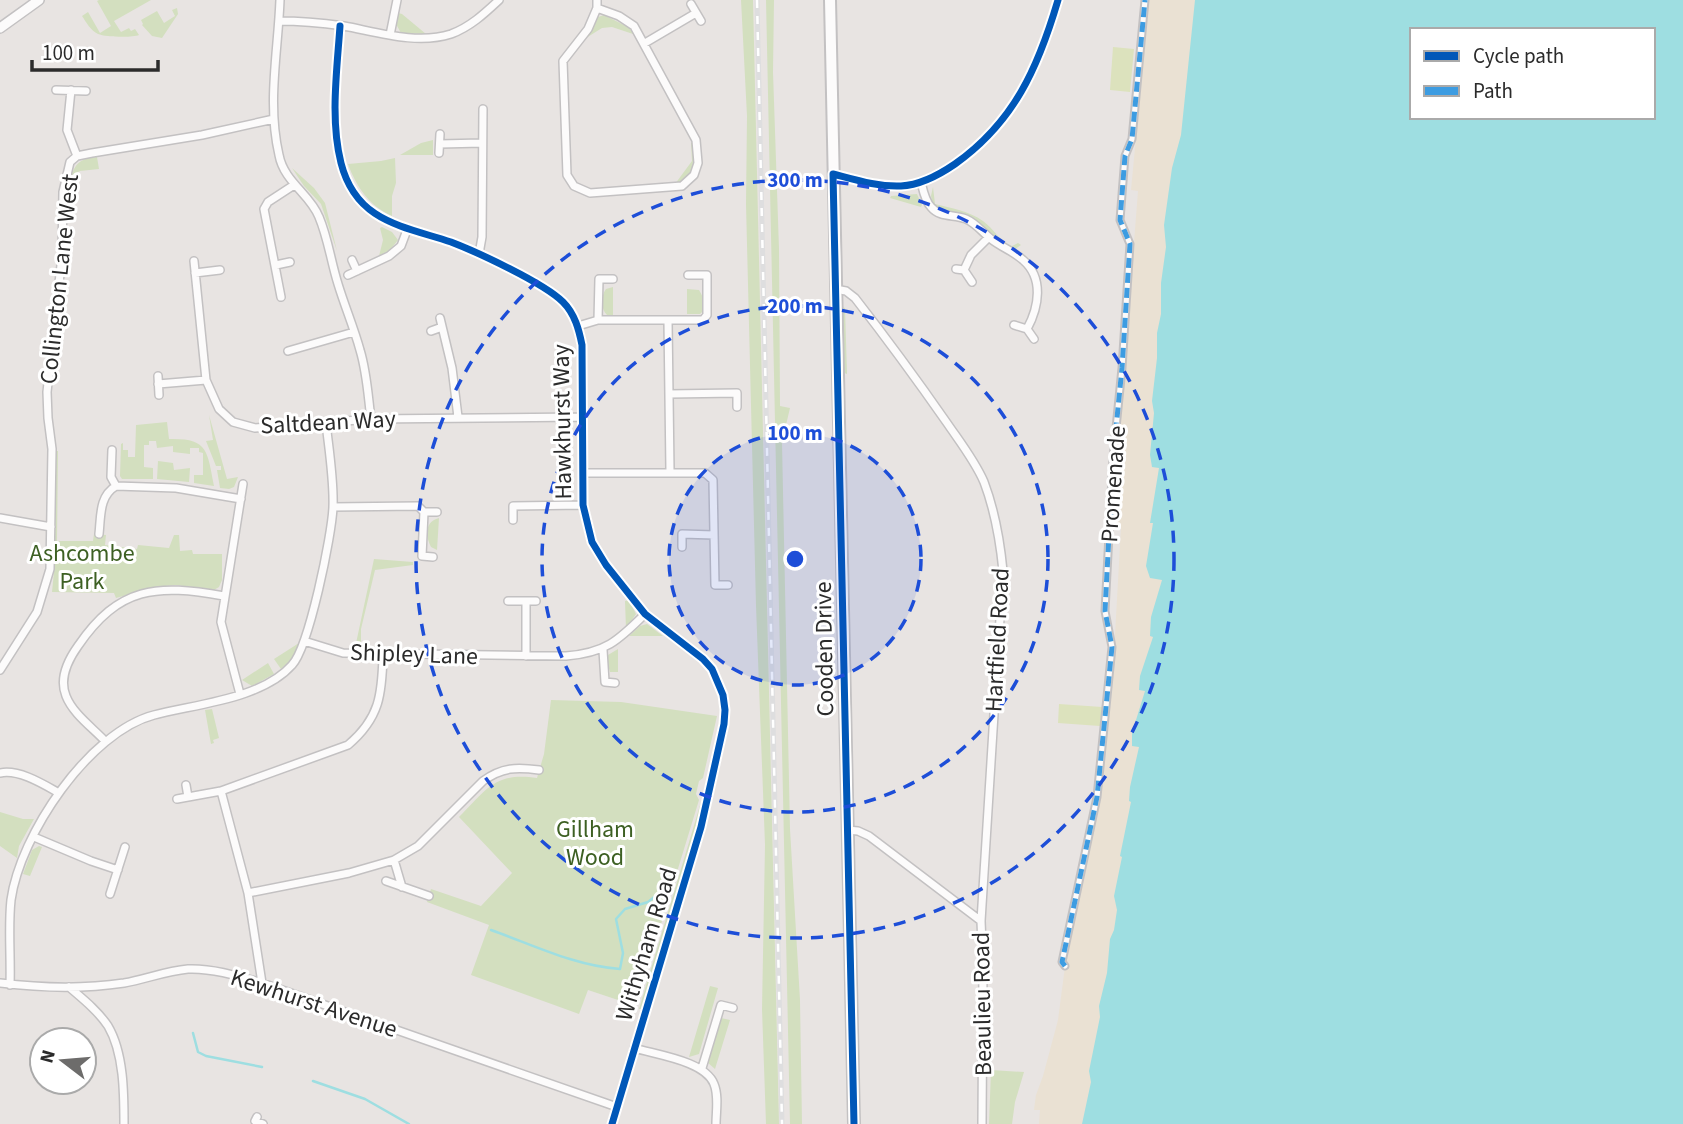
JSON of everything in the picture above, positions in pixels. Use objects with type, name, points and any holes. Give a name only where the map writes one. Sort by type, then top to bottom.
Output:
[{"type":"main road","name":"Cooden Drive","points":[[830,0],[854,1124]]},
{"type":"street","points":[[0,28],[39,0]]},
{"type":"street","points":[[280,0],[274,58],[274,120],[279,157],[283,169],[314,206],[320,218],[366,375],[371,419]]},
{"type":"street","points":[[390,35],[397,0]]},
{"type":"street","points":[[279,21],[340,26],[424,38],[450,34],[480,19],[499,0]]},
{"type":"street","points":[[833,174],[888,186],[920,182],[946,171],[966,156],[1000,123],[1015,104],[1045,45],[1058,0]]},
{"type":"street","name":"Promenade","points":[[1065,966],[1062,962],[1097,797],[1112,647],[1105,611],[1113,458],[1130,244],[1120,220],[1125,156],[1132,139],[1145,0]]},
{"type":"street","points":[[597,4],[634,26],[696,140],[698,163],[695,175],[682,186],[590,193],[574,186],[567,175],[562,72],[567,55],[588,29],[597,4]]},
{"type":"street","points":[[691,4],[701,21]]},
{"type":"street","points":[[645,43],[696,13]]},
{"type":"street","name":"Hawkhurst Way","points":[[340,26],[336,79],[337,132],[341,164],[350,186],[363,204],[393,225],[450,242],[479,254],[541,287],[563,302],[578,326],[582,345],[583,505],[592,542],[618,582],[645,614],[703,659],[719,681],[725,710],[713,774]]},
{"type":"street","points":[[56,90],[86,91]]},
{"type":"street","points":[[71,90],[67,130],[77,156]]},
{"type":"street","points":[[479,254],[482,237],[483,109]]},
{"type":"street","name":"Collington Lane West","points":[[0,670],[37,612],[50,569],[52,449],[47,392],[62,256],[63,192],[70,162],[77,156],[274,120]]},
{"type":"street","points":[[439,153],[440,134]]},
{"type":"street","points":[[440,144],[482,143]]},
{"type":"street","points":[[920,182],[931,208],[962,217],[977,225],[988,238],[1030,267],[1038,296],[1035,313],[1027,329]]},
{"type":"street","points":[[281,297],[264,209],[268,202],[294,185]]},
{"type":"street","points":[[348,275],[395,251],[401,246],[407,230]]},
{"type":"street","points":[[972,282],[960,270],[988,238]]},
{"type":"street","points":[[352,260],[357,271]]},
{"type":"street","name":"Saltdean Way","points":[[194,261],[206,380],[219,409],[233,422],[255,428],[371,419],[583,417]]},
{"type":"street","points":[[276,265],[289,262]]},
{"type":"street","points":[[195,273],[220,270]]},
{"type":"street","points":[[578,326],[598,320],[703,320],[707,315],[707,275],[688,275]]},
{"type":"street","points":[[598,320],[599,279],[613,279]]},
{"type":"street","name":"Hartfield Road","points":[[835,289],[846,291],[855,298],[902,358],[967,452],[982,479],[993,509],[1003,571],[981,921]]},
{"type":"street","points":[[440,318],[453,368],[458,417]]},
{"type":"street","points":[[668,321],[670,471]]},
{"type":"street","points":[[1013,325],[1027,329],[1034,339]]},
{"type":"street","points":[[431,331],[442,327]]},
{"type":"street","points":[[288,351],[355,332]]},
{"type":"street","points":[[296,339],[297,349]]},
{"type":"street","points":[[159,395],[158,380],[206,380]]},
{"type":"street","points":[[669,394],[737,393],[737,407]]},
{"type":"street","points":[[10,985],[11,900],[18,872],[34,837],[75,771],[120,730],[150,716],[240,694],[265,685],[292,666],[304,640],[329,540],[333,507],[326,423]]},
{"type":"street","points":[[112,450],[111,477],[116,486]]},
{"type":"street","points":[[583,473],[705,472],[713,480],[715,585],[728,585]]},
{"type":"street","points":[[240,694],[221,622],[243,484]]},
{"type":"street","points":[[99,534],[103,502],[107,491],[116,486],[176,488],[241,499]]},
{"type":"street","points":[[513,520],[513,506],[583,505]]},
{"type":"street","points":[[333,507],[418,506],[424,512],[437,512]]},
{"type":"street","points":[[424,512],[422,556],[433,557]]},
{"type":"street","points":[[0,518],[51,527]]},
{"type":"street","points":[[682,547],[682,534],[714,534]]},
{"type":"street","points":[[105,741],[73,707],[65,692],[64,675],[72,654],[88,631],[105,612],[129,598],[148,592],[169,589],[224,596]]},
{"type":"street","points":[[508,601],[536,601]]},
{"type":"street","points":[[526,601],[526,656]]},
{"type":"street","name":"Shipley Lane","points":[[304,640],[343,653],[586,655],[603,650],[616,642],[645,614]]},
{"type":"street","points":[[603,650],[605,682],[615,683]]},
{"type":"street","points":[[0,653],[11,654]]},
{"type":"street","points":[[177,799],[221,791],[330,753],[355,739],[374,715],[380,700],[383,655]]},
{"type":"street","points":[[248,893],[349,873],[394,860],[418,846],[493,773],[516,766],[539,770]]},
{"type":"street","points":[[0,772],[35,780],[59,793]]},
{"type":"street","name":"Withyham Road","points":[[612,1124],[701,827],[713,774]]},
{"type":"street","points":[[186,785],[188,797]]},
{"type":"street","points":[[221,791],[248,893],[262,983]]},
{"type":"street","name":"Beaulieu Road","points":[[848,830],[869,836],[981,921],[982,1124]]},
{"type":"street","points":[[34,837],[118,870]]},
{"type":"street","points":[[110,894],[125,847]]},
{"type":"street","points":[[394,860],[402,887]]},
{"type":"street","points":[[386,881],[429,896]]},
{"type":"street","points":[[0,898],[11,900]]},
{"type":"street","name":"Kewhurst Avenue","points":[[0,983],[95,987],[189,969],[210,970],[262,983],[617,1107]]},
{"type":"street","points":[[69,987],[92,1007],[108,1027],[116,1043],[124,1095],[124,1124]]},
{"type":"street","points":[[702,1068],[721,1004],[733,1008]]},
{"type":"street","points":[[634,1048],[702,1068],[714,1084],[716,1124]]},
{"type":"street","points":[[257,1117],[255,1121],[263,1124]]},
{"type":"green space","points":[[151,0],[114,21],[121,32],[129,28],[131,31],[135,29],[139,35],[112,36],[98,34],[93,31],[82,16],[88,12],[100,33],[111,26],[97,1]]},
{"type":"green space","points":[[741,0],[753,0],[779,1124],[766,1124],[762,1009],[765,845],[746,204],[747,116]]},
{"type":"green space","points":[[766,0],[774,0],[780,406],[790,408],[782,442],[790,829],[800,1000],[802,1124],[790,1124]]},
{"type":"green space","points":[[177,8],[178,14],[162,38],[152,36],[142,25],[141,20],[157,11],[164,23],[175,16],[172,10]]},
{"type":"green space","points":[[398,13],[426,34],[401,33],[396,24]]},
{"type":"green space","points":[[604,15],[628,27],[636,35],[612,27],[602,28],[586,38],[598,17]]},
{"type":"green space","points":[[1113,47],[1134,49],[1130,92],[1110,90]]},
{"type":"green space","points":[[433,140],[433,155],[400,155],[421,143]]},
{"type":"green space","points":[[693,143],[692,169],[682,182],[675,184],[692,161]]},
{"type":"green space","points":[[97,157],[99,169],[80,171],[71,176],[80,162]]},
{"type":"green space","points":[[395,158],[396,183],[392,196],[392,216],[377,207],[364,194],[348,164]]},
{"type":"green space","points":[[292,168],[314,188],[325,203],[337,251],[321,204]]},
{"type":"green space","points":[[933,187],[935,204],[972,215],[983,221],[1007,244],[1021,245],[1014,250],[995,239],[976,221],[939,210],[933,205]]},
{"type":"green space","points":[[917,194],[921,207],[890,198],[891,196]]},
{"type":"green space","points":[[382,227],[392,232],[398,240],[390,250],[379,256],[383,240]]},
{"type":"green space","points":[[613,287],[613,315],[607,315],[602,306],[602,298],[606,289]]},
{"type":"green space","points":[[687,289],[699,290],[701,293],[705,306],[700,314],[687,314]]},
{"type":"green space","points":[[842,307],[845,308],[847,374],[844,373]]},
{"type":"green space","points":[[209,415],[227,479],[238,477],[234,487],[229,489],[220,488],[217,470],[221,470],[221,466],[216,466],[206,441],[213,440]]},
{"type":"green space","points":[[167,422],[169,439],[192,441],[204,449],[210,463],[214,486],[194,483],[194,475],[203,475],[203,453],[199,452],[199,448],[190,448],[190,454],[173,452],[173,446],[157,448],[156,441],[149,441],[149,445],[144,445],[144,467],[153,468],[153,479],[122,479],[121,444],[123,443],[123,450],[128,450],[128,457],[135,457],[136,425]]},
{"type":"green space","points":[[56,451],[58,451],[55,541]]},
{"type":"green space","points":[[158,461],[173,463],[174,470],[190,468],[189,482],[157,479]]},
{"type":"green space","points":[[439,518],[437,550],[431,547],[427,534],[431,522]]},
{"type":"green space","name":"Ashcombe Park","points":[[94,534],[106,535],[105,545],[137,549],[138,545],[169,548],[174,535],[179,535],[180,551],[222,554],[222,580],[214,590],[176,585],[155,587],[116,598],[114,593],[52,592],[57,541],[93,541]]},
{"type":"green space","points":[[374,559],[413,562],[413,565],[375,570],[361,629],[361,647],[355,648]]},
{"type":"green space","points":[[629,600],[636,614],[626,629],[625,601]]},
{"type":"green space","points":[[647,624],[663,636],[629,636],[640,626]]},
{"type":"green space","points":[[299,643],[294,657],[281,669],[274,659]]},
{"type":"green space","points":[[618,649],[618,672],[610,672],[608,655]]},
{"type":"green space","points":[[268,663],[274,674],[252,686],[242,680]]},
{"type":"green space","name":"Gillham Wood","points":[[551,700],[621,702],[717,716],[703,778],[699,781],[696,794],[699,800],[636,1006],[626,1003],[627,998],[623,997],[621,1001],[588,990],[579,1014],[471,975],[489,925],[427,902],[431,889],[481,906],[512,873],[459,817],[485,791],[501,780],[537,778],[544,754]]},
{"type":"green space","points":[[1059,704],[1102,707],[1100,726],[1058,723]]},
{"type":"green space","points":[[212,709],[219,738],[211,744],[205,710]]},
{"type":"green space","points":[[701,802],[696,830],[642,1009],[639,1009]]},
{"type":"green space","points":[[0,812],[23,819],[34,819],[19,846],[17,858],[0,846]]},
{"type":"green space","points":[[42,847],[30,876],[23,874],[32,850]]},
{"type":"green space","points":[[710,986],[718,988],[699,1054],[689,1057]]},
{"type":"green space","points":[[721,1018],[730,1020],[715,1069],[707,1062]]},
{"type":"green space","points":[[991,1070],[1024,1072],[1012,1124],[989,1124]]},
{"type":"sand","points":[[1149,0],[1348,0],[1261,1124],[1039,1124],[1040,1110],[1034,1110],[1058,1020],[1066,959],[1100,799],[1112,689],[1121,527],[1112,526],[1138,191],[1131,190]]},
{"type":"water","points":[[1195,0],[1683,0],[1683,1124],[1082,1124],[1091,1082],[1089,1071],[1100,1017],[1099,1006],[1117,910],[1114,896],[1131,802],[1130,787],[1139,747],[1132,746],[1132,733],[1145,691],[1139,690],[1140,676],[1153,637],[1150,636],[1151,617],[1162,580],[1150,578],[1146,566],[1159,468],[1152,467],[1150,455],[1154,413],[1152,401],[1166,247],[1164,225],[1172,168],[1181,135]]},
{"type":"waterway","points":[[491,930],[570,959],[620,969],[623,953],[616,919],[625,909],[648,902],[672,883]]},
{"type":"waterway","points":[[193,1033],[198,1052],[206,1056],[262,1067]]},
{"type":"waterway","points":[[313,1081],[365,1099],[409,1124]]},
{"type":"railway","points":[[757,0],[782,1124]]},
{"type":"marked path","points":[[1065,966],[1062,962],[1097,797],[1112,647],[1105,611],[1113,458],[1130,244],[1120,220],[1125,156],[1132,139],[1145,0]]},
{"type":"cycle path","points":[[854,1124],[833,174],[875,184],[916,184],[943,172],[976,148],[1008,112],[1021,92],[1042,48],[1058,0]]},
{"type":"cycle path","points":[[340,26],[335,95],[336,130],[341,163],[348,183],[358,198],[384,219],[493,260],[554,294],[571,312],[582,345],[583,505],[592,542],[606,565],[645,614],[712,669],[723,695],[724,724],[701,827],[612,1124]]}]
